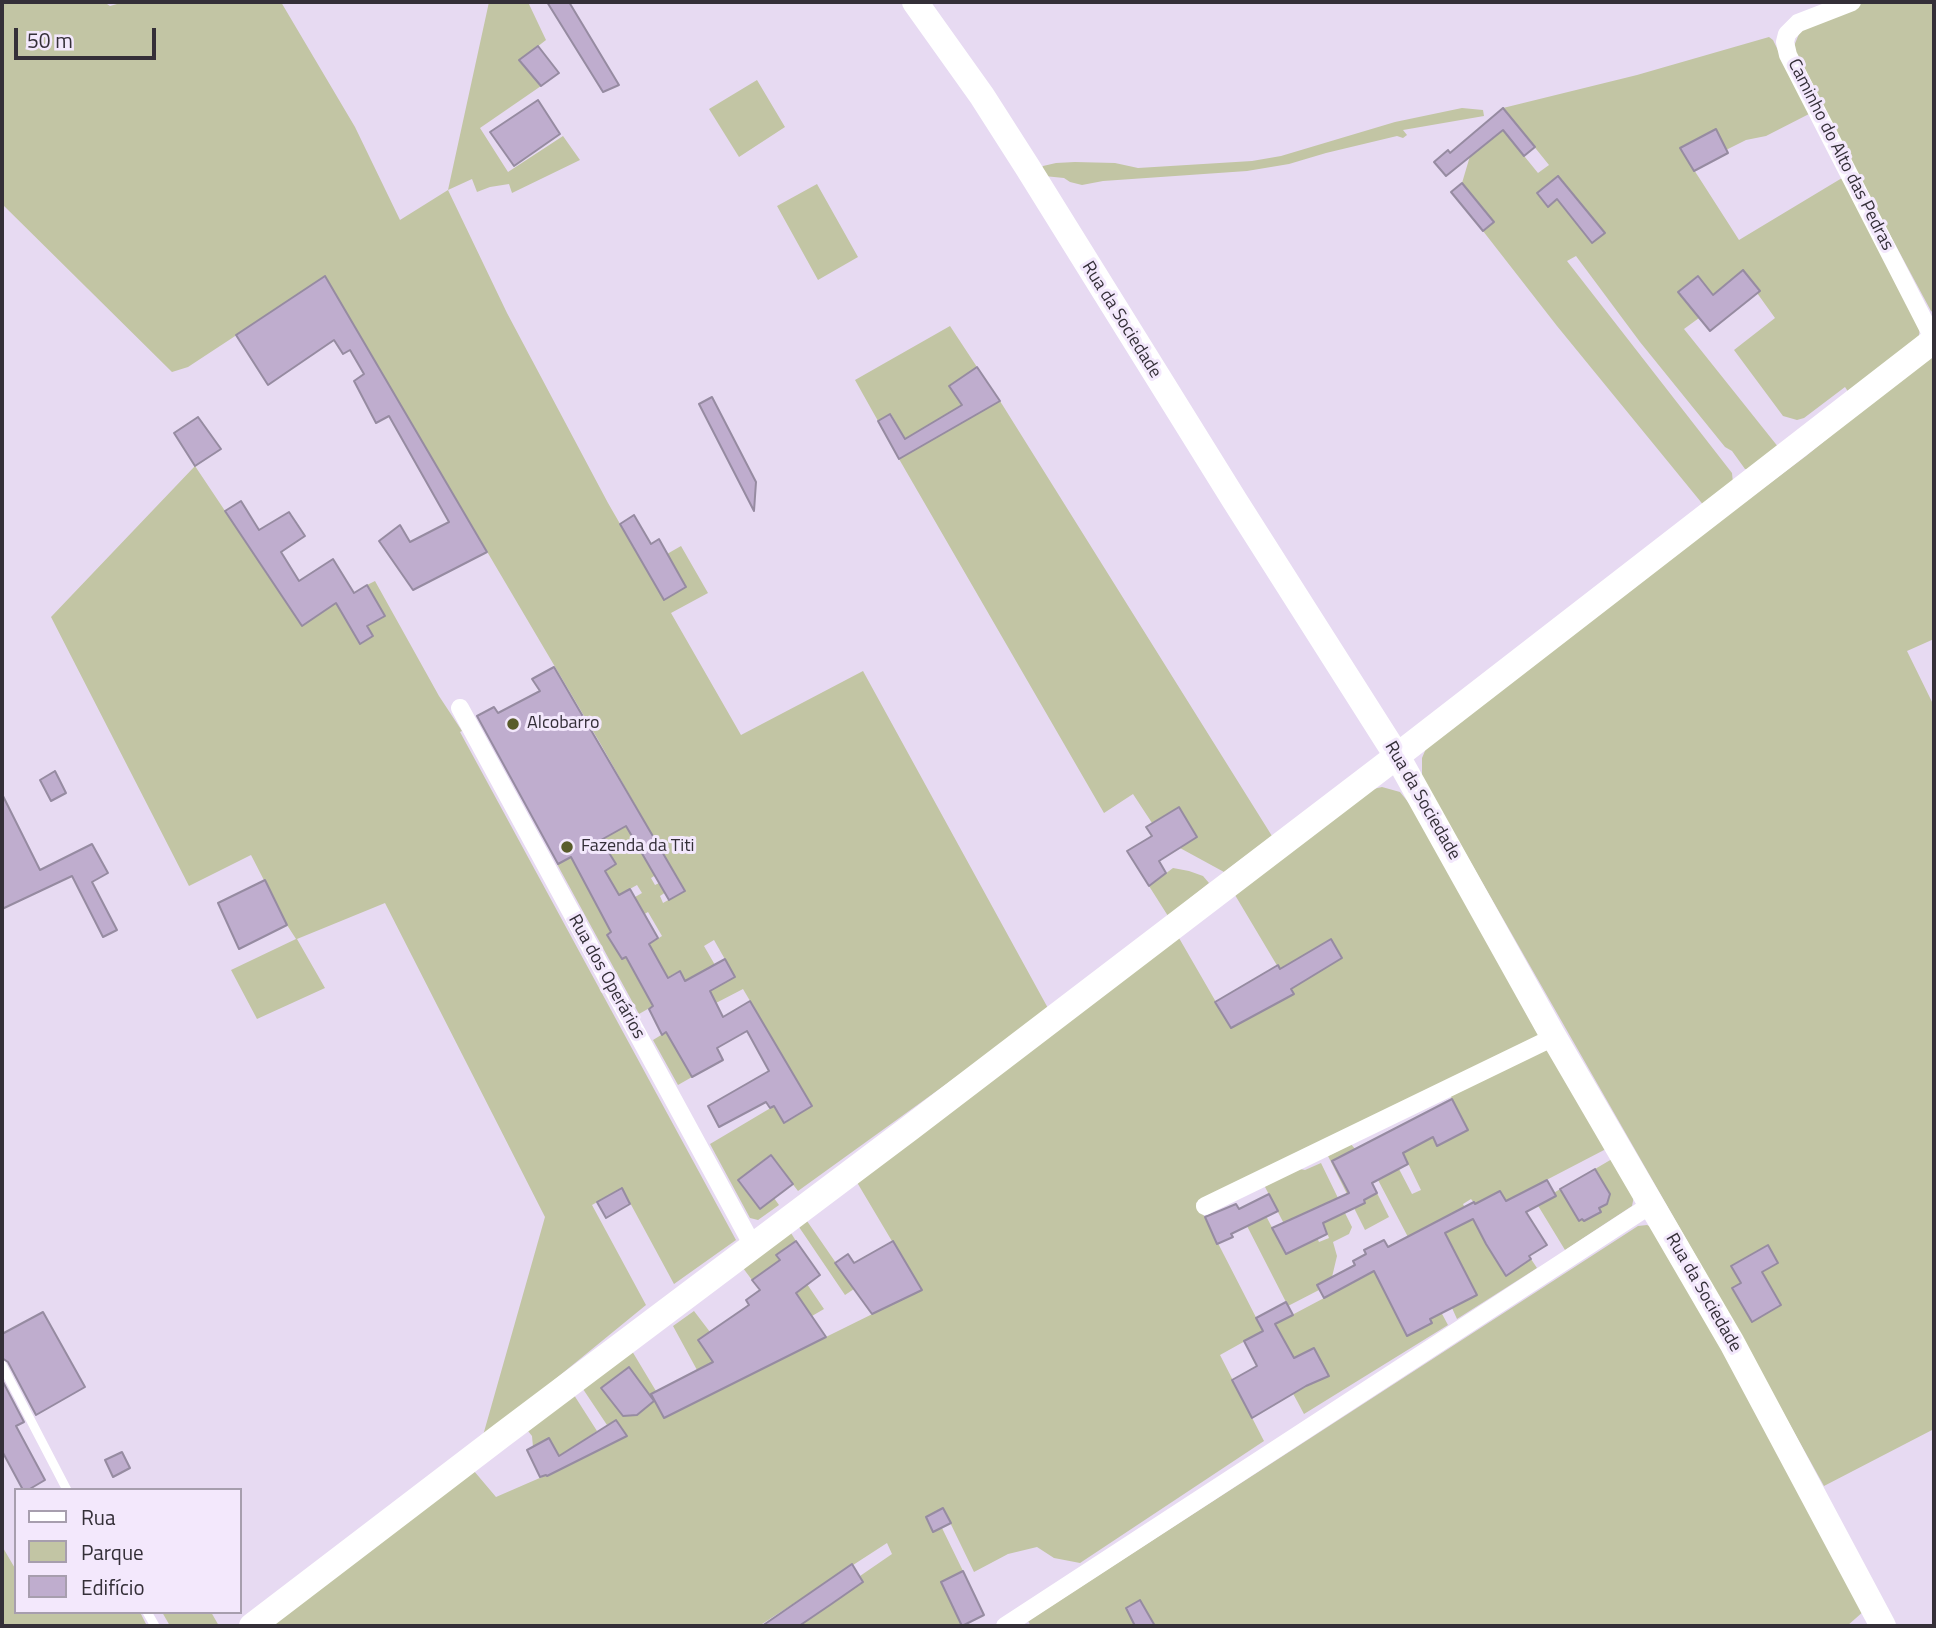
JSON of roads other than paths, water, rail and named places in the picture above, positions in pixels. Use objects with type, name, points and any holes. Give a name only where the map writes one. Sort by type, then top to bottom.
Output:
[{"type":"main road","name":"Rua da Sociedade","points":[[915,2],[982,96],[1397,755],[1554,1037],[1732,1343],[1883,1626]]},
{"type":"main road","points":[[252,1626],[910,1128],[1934,340]]},
{"type":"street","name":"Caminho do Alto das Pedras","points":[[1852,2],[1798,23],[1787,34],[1785,42],[1788,55],[1934,340]]},
{"type":"street","name":"Rua dos Operários","points":[[460,708],[753,1246]]},
{"type":"street","points":[[1205,1206],[1554,1037]]},
{"type":"street","points":[[1012,1624],[1652,1205]]},
{"type":"lane","points":[[2,1365],[66,1488]]},
{"type":"place","name":"Alcobarro","points":[[513,724]]},
{"type":"place","name":"Fazenda da Titi","points":[[567,847]]}]
